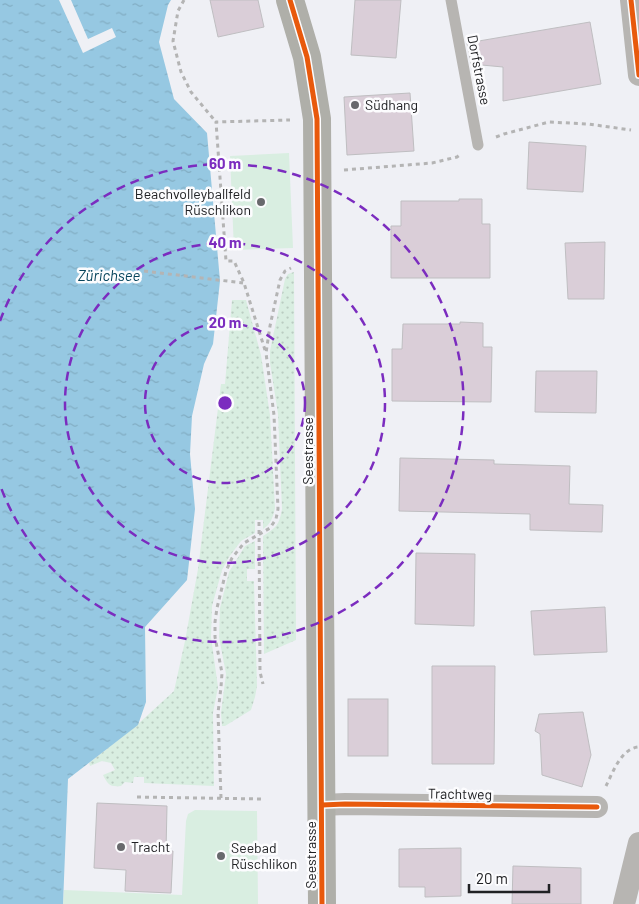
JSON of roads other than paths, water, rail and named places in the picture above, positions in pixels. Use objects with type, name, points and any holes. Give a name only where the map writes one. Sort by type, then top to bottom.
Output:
[{"type":"main road","name":"Seestrasse","points":[[290,0],[307,57],[317,119],[322,904]]},
{"type":"street","points":[[630,0],[639,75]]},
{"type":"street","name":"Trachtweg","points":[[322,805],[597,808]]},
{"type":"street","points":[[624,904],[639,843]]},
{"type":"lane","name":"Dorfstrasse","points":[[451,0],[478,145]]},
{"type":"water","name":"Zürichsee","points":[[0,0],[171,0],[168,5],[159,42],[174,99],[207,133],[220,281],[213,344],[204,364],[192,416],[190,454],[195,509],[187,580],[145,627],[146,702],[138,725],[68,779],[63,904],[0,904]]},
{"type":"place","name":"Südhang","points":[[355,105]]},
{"type":"place","name":"Beachvolleyballfeld Rüschlikon","points":[[261,202]]},
{"type":"place","name":"Tracht","points":[[121,847]]},
{"type":"place","name":"Seebad Rüschlikon","points":[[221,856]]}]
